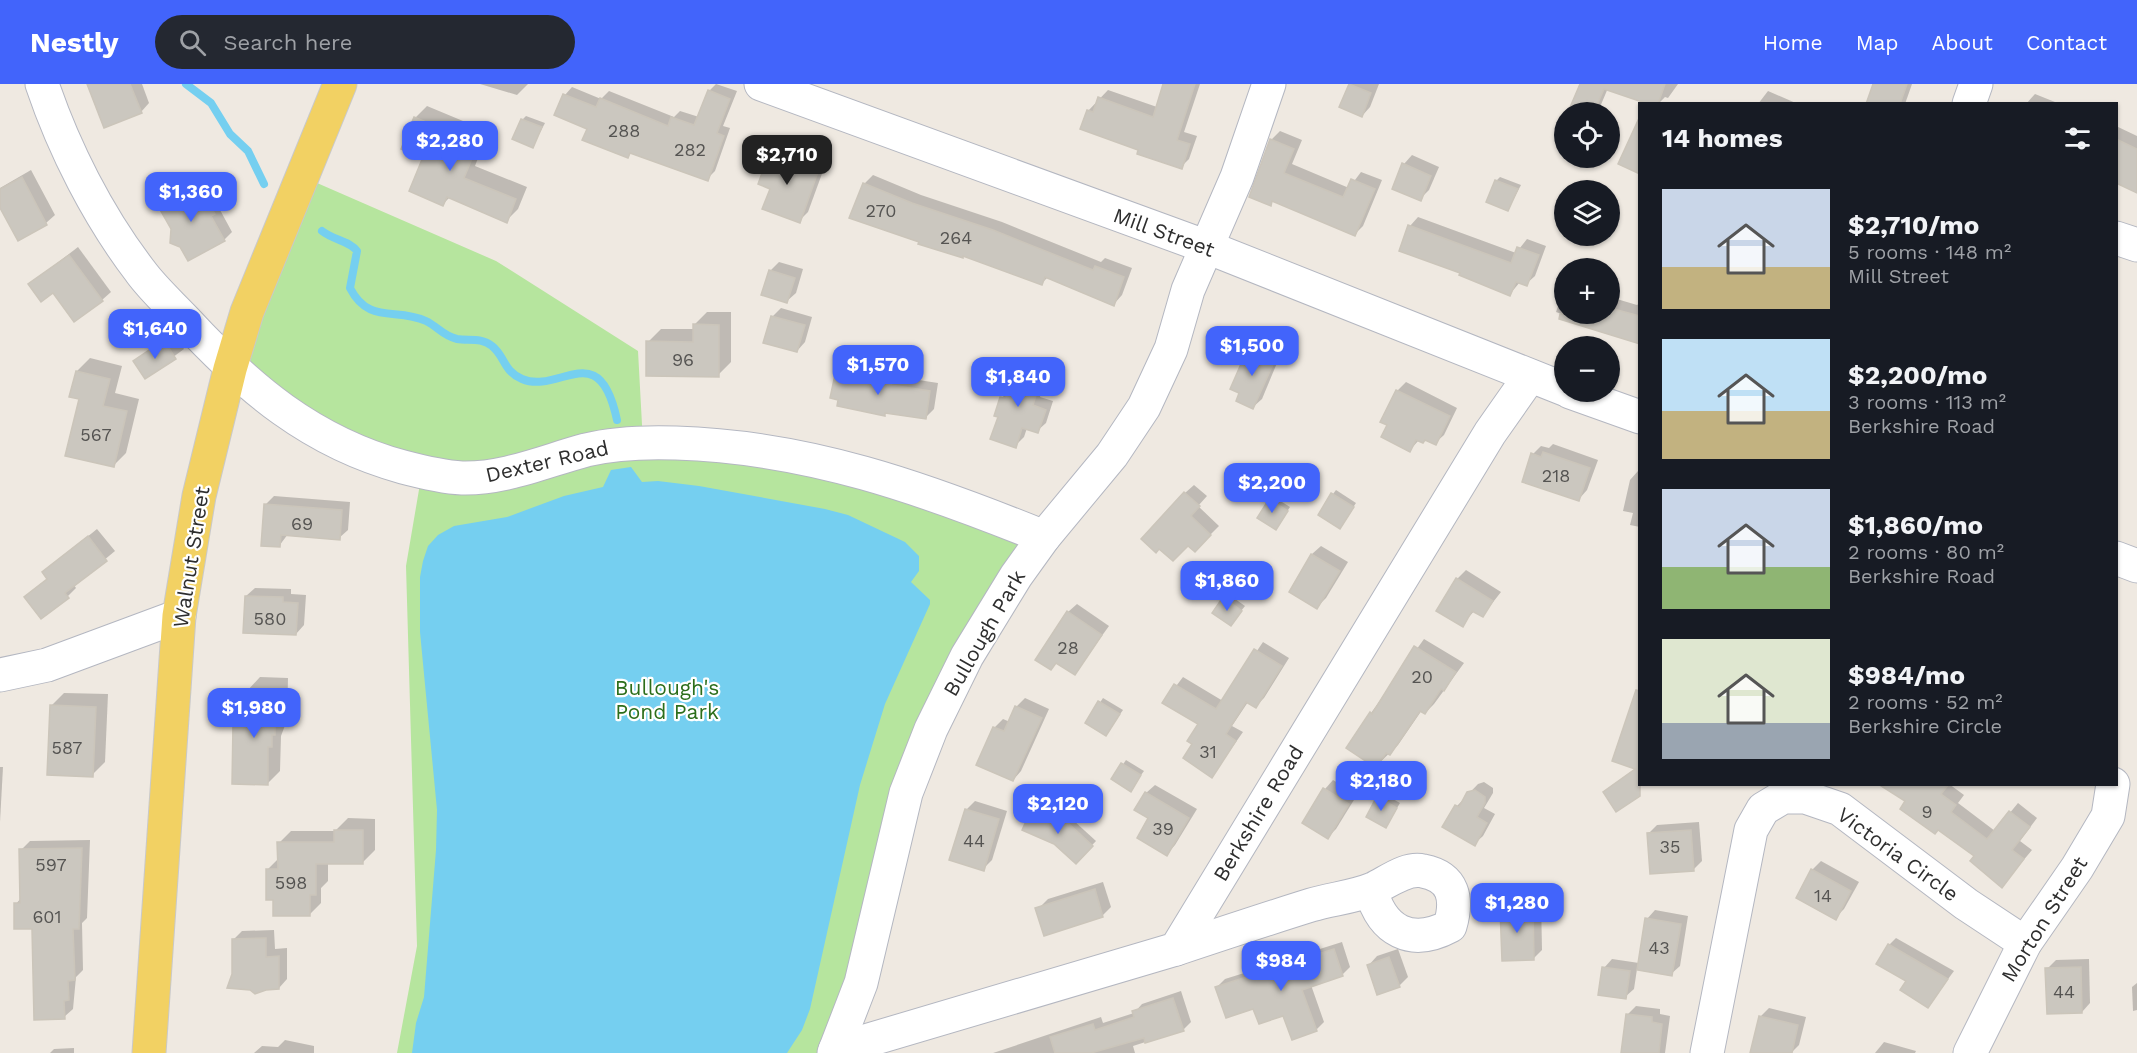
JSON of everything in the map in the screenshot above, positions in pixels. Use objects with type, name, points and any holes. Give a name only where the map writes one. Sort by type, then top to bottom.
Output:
[{"type":"main road","name":"Walnut Street","points":[[149,1053],[179,616],[199,496],[230,369],[247,312],[340,84]]},
{"type":"street","name":"Dexter Road","points":[[42,84],[54,120],[72,158],[140,272],[230,369],[284,411],[322,436],[380,461],[427,473],[456,477],[487,477],[536,466],[583,451],[633,443],[722,446],[801,457],[867,472],[932,492],[1044,537]]},
{"type":"street","name":"Mill Street","points":[[761,84],[1207,247],[1554,385]]},
{"type":"street","name":"Bullough Park","points":[[835,1052],[861,982],[906,793],[918,759],[967,656],[1000,600],[1044,537],[1112,455],[1144,407],[1171,349],[1188,290],[1237,177],[1269,84]]},
{"type":"street","points":[[1970,102],[1976,84]]},
{"type":"street","points":[[2118,239],[2137,245]]},
{"type":"street","name":"Berkshire Road","points":[[1176,949],[1472,462],[1530,376]]},
{"type":"street","points":[[1598,402],[1638,416]]},
{"type":"street","points":[[2118,559],[2137,566]]},
{"type":"street","points":[[0,675],[48,665],[179,616]]},
{"type":"street","name":"Morton Street","points":[[1970,1053],[2025,943],[2077,868],[2108,816],[2113,786]]},
{"type":"street","name":"Victoria Circle","points":[[1707,1053],[1751,830],[1763,809],[1780,791],[1840,809],[1966,904],[2025,943]]},
{"type":"street","points":[[835,1052],[1176,949],[1312,905],[1371,890]]},
{"type":"green space","name":"Bullough's Pond Park","points":[[301,176],[496,261],[638,351],[643,443],[722,446],[1044,537],[967,656],[834,1053],[397,1053],[417,946],[406,566],[422,472],[230,369]]},
{"type":"water","name":"Bullough's Pond Park","points":[[631,467],[642,482],[658,481],[699,486],[848,515],[905,542],[919,556],[919,571],[911,582],[930,600],[930,604],[885,704],[860,785],[810,1009],[802,1030],[787,1053],[412,1053],[416,1023],[424,997],[436,850],[437,810],[420,632],[420,577],[428,546],[438,535],[454,526],[507,517],[564,496],[603,487],[611,470]]},
{"type":"building","points":[[87,84],[130,84],[142,113],[104,128]]},
{"type":"building","points":[[1163,84],[1195,84],[1177,140],[1190,144],[1182,169],[1137,154],[1138,150],[1080,129],[1087,110],[1093,112],[1098,97],[1153,117]]},
{"type":"building","points":[[1349,84],[1371,93],[1362,117],[1339,107]]},
{"type":"building","points":[[1580,84],[1665,84],[1659,102],[1642,102],[1604,89],[1598,102],[1572,102]]},
{"type":"building","points":[[1873,84],[1907,84],[1901,102],[1867,102]]},
{"type":"building","points":[[708,90],[730,99],[717,133],[724,136],[708,181],[630,153],[628,158],[582,140],[587,129],[554,115],[563,94],[596,107],[600,98],[668,126],[671,117],[694,125]]},
{"type":"building","points":[[414,117],[464,138],[460,148],[474,154],[464,178],[516,199],[507,223],[447,197],[443,206],[409,191],[423,157],[401,149]]},
{"type":"building","points":[[521,119],[542,127],[533,148],[512,139]]},
{"type":"building","points":[[1638,120],[1638,173],[1620,165],[1620,160]]},
{"type":"building","points":[[1270,139],[1294,149],[1284,173],[1343,197],[1351,179],[1375,189],[1355,236],[1272,201],[1271,206],[1249,197]]},
{"type":"building","points":[[2118,140],[2137,149],[2137,193],[2118,184]]},
{"type":"building","points":[[770,151],[819,169],[800,223],[762,209],[770,189],[758,184]]},
{"type":"building","points":[[1402,163],[1431,176],[1421,201],[1392,189]]},
{"type":"building","points":[[22,177],[47,225],[18,241],[0,208],[0,189]]},
{"type":"building","points":[[1495,180],[1518,189],[1508,211],[1486,202]]},
{"type":"building","points":[[863,183],[912,203],[993,230],[1093,270],[1095,266],[1124,277],[1114,306],[1045,277],[1042,285],[963,256],[963,258],[918,244],[919,242],[849,218]]},
{"type":"building","points":[[193,186],[200,198],[204,195],[215,214],[211,216],[225,241],[188,261],[180,247],[170,243],[171,229],[158,206]]},
{"type":"building","points":[[1408,225],[1511,263],[1517,247],[1539,255],[1527,286],[1516,282],[1510,296],[1459,275],[1460,273],[1399,251]]},
{"type":"building","points":[[69,255],[103,301],[74,322],[53,293],[41,302],[28,284]]},
{"type":"building","points":[[769,270],[795,278],[787,303],[761,295]]},
{"type":"building","points":[[1620,311],[1638,315],[1638,343],[1575,324],[1620,324]]},
{"type":"building","points":[[771,316],[805,325],[797,352],[763,343]]},
{"type":"building","points":[[693,324],[719,325],[719,377],[646,376],[646,341],[693,342]]},
{"type":"building","points":[[164,340],[176,359],[145,379],[133,361]]},
{"type":"building","points":[[1248,348],[1275,360],[1253,409],[1236,401],[1239,393],[1230,389]]},
{"type":"building","points":[[1016,364],[1039,372],[1036,381],[1040,383],[1033,405],[1046,410],[1038,433],[1022,428],[1016,448],[990,439],[998,417],[994,416],[1000,397],[1005,398]]},
{"type":"building","points":[[836,370],[892,381],[891,385],[930,391],[926,419],[885,413],[885,416],[837,406],[838,400],[830,398]]},
{"type":"building","points":[[76,371],[110,379],[103,406],[127,411],[114,467],[65,456],[79,399],[69,397]]},
{"type":"building","points":[[1396,390],[1450,416],[1436,445],[1425,440],[1423,443],[1416,440],[1410,452],[1381,437],[1387,425],[1380,422]]},
{"type":"building","points":[[1543,452],[1590,468],[1579,501],[1522,482],[1531,453],[1541,457]]},
{"type":"building","points":[[1184,492],[1200,506],[1191,516],[1211,535],[1195,552],[1188,546],[1173,561],[1159,549],[1156,553],[1141,539]]},
{"type":"building","points":[[1331,493],[1354,507],[1340,529],[1318,515]]},
{"type":"building","points":[[1269,499],[1288,511],[1276,530],[1257,518]]},
{"type":"building","points":[[264,504],[342,510],[340,540],[281,535],[280,547],[261,546]]},
{"type":"building","points":[[88,536],[107,561],[65,593],[69,598],[41,619],[24,597],[47,579],[42,572]]},
{"type":"building","points":[[1311,554],[1340,571],[1317,609],[1289,592]]},
{"type":"building","points":[[1456,578],[1493,601],[1483,617],[1472,611],[1463,627],[1436,611]]},
{"type":"building","points":[[245,596],[283,597],[283,602],[298,603],[296,635],[243,633]]},
{"type":"building","points":[[1223,597],[1242,611],[1231,626],[1212,613]]},
{"type":"building","points":[[1067,611],[1102,635],[1075,675],[1056,663],[1051,670],[1035,660]]},
{"type":"building","points":[[1414,646],[1456,672],[1444,691],[1441,689],[1425,714],[1420,711],[1390,755],[1386,753],[1376,768],[1346,748],[1370,712],[1372,714]]},
{"type":"building","points":[[1254,649],[1282,666],[1256,708],[1246,702],[1226,734],[1236,741],[1212,778],[1183,758],[1192,744],[1187,741],[1198,724],[1162,703],[1174,684],[1216,709]]},
{"type":"building","points":[[246,690],[275,690],[275,735],[272,735],[272,747],[268,747],[268,785],[232,784],[233,724],[245,725]]},
{"type":"building","points":[[1636,690],[1638,690],[1638,786],[1640,786],[1640,796],[1616,812],[1603,792],[1635,769],[1612,761]]},
{"type":"building","points":[[1098,701],[1120,714],[1106,736],[1085,723]]},
{"type":"building","points":[[50,705],[96,707],[93,777],[47,775]]},
{"type":"building","points":[[1015,706],[1042,718],[1013,781],[976,765],[993,727],[1004,731]]},
{"type":"building","points":[[1121,763],[1141,775],[1131,792],[1111,779]]},
{"type":"building","points":[[1881,786],[1947,786],[1941,794],[1956,805],[1951,812],[1987,839],[2009,811],[2030,827],[2012,850],[2024,859],[2002,888],[1970,861],[1974,856],[1938,830],[1935,834],[1900,809],[1905,801]]},
{"type":"building","points":[[1323,788],[1349,804],[1328,839],[1302,823]]},
{"type":"building","points":[[1475,790],[1485,797],[1485,803],[1477,817],[1487,823],[1475,846],[1442,827],[1455,805],[1459,807],[1467,792]]},
{"type":"building","points":[[1145,792],[1189,818],[1167,856],[1137,838],[1148,818],[1134,810]]},
{"type":"building","points":[[1377,796],[1397,808],[1386,828],[1366,817]]},
{"type":"building","points":[[1032,808],[1069,824],[1093,846],[1076,864],[1054,844],[1022,830]]},
{"type":"building","points":[[965,809],[999,819],[984,871],[949,860]]},
{"type":"building","points":[[334,830],[363,830],[363,864],[316,864],[316,895],[310,895],[310,916],[273,916],[273,900],[266,900],[266,869],[278,869],[277,842],[334,842]]},
{"type":"building","points":[[1691,830],[1694,871],[1650,874],[1647,833]]},
{"type":"building","points":[[82,848],[79,929],[73,929],[75,980],[68,981],[69,1000],[64,1001],[65,1019],[34,1020],[32,929],[14,929],[14,903],[20,903],[19,849]]},
{"type":"building","points":[[1811,869],[1851,891],[1836,920],[1796,898]]},
{"type":"building","points":[[1095,889],[1103,917],[1044,936],[1035,908]]},
{"type":"building","points":[[1533,906],[1534,960],[1502,961],[1500,908]]},
{"type":"building","points":[[1645,918],[1681,924],[1672,976],[1637,970]]},
{"type":"building","points":[[266,938],[266,957],[279,956],[279,989],[255,994],[250,990],[227,988],[232,974],[232,939]]},
{"type":"building","points":[[1888,944],[1948,979],[1928,1008],[1900,990],[1906,981],[1876,964]]},
{"type":"building","points":[[1334,949],[1343,976],[1302,990],[1317,1031],[1292,1040],[1283,1016],[1259,1024],[1253,1009],[1226,1018],[1215,987]]},
{"type":"building","points":[[1389,957],[1400,987],[1377,995],[1367,965]]},
{"type":"building","points":[[1602,967],[1630,971],[1626,999],[1598,995]]},
{"type":"building","points":[[2081,967],[2082,1013],[2047,1014],[2045,968]]},
{"type":"building","points":[[1173,998],[1184,1031],[1145,1043],[1144,1038],[1091,1053],[1055,1053],[1050,1037],[1093,1024],[1095,1030],[1134,1017],[1132,1011]]},
{"type":"building","points":[[1626,1014],[1652,1017],[1652,1022],[1662,1024],[1659,1053],[1621,1053]]},
{"type":"building","points":[[1759,1016],[1798,1025],[1792,1053],[1750,1053]]},
{"type":"waterway","points":[[186,84],[211,103],[230,134],[248,151],[264,184]]},
{"type":"waterway","points":[[322,231],[357,251],[350,288],[366,307],[374,311],[415,317],[426,321],[452,338],[488,343],[496,350],[511,372],[522,379],[536,382],[589,374],[600,380],[609,394],[617,420]]}]
